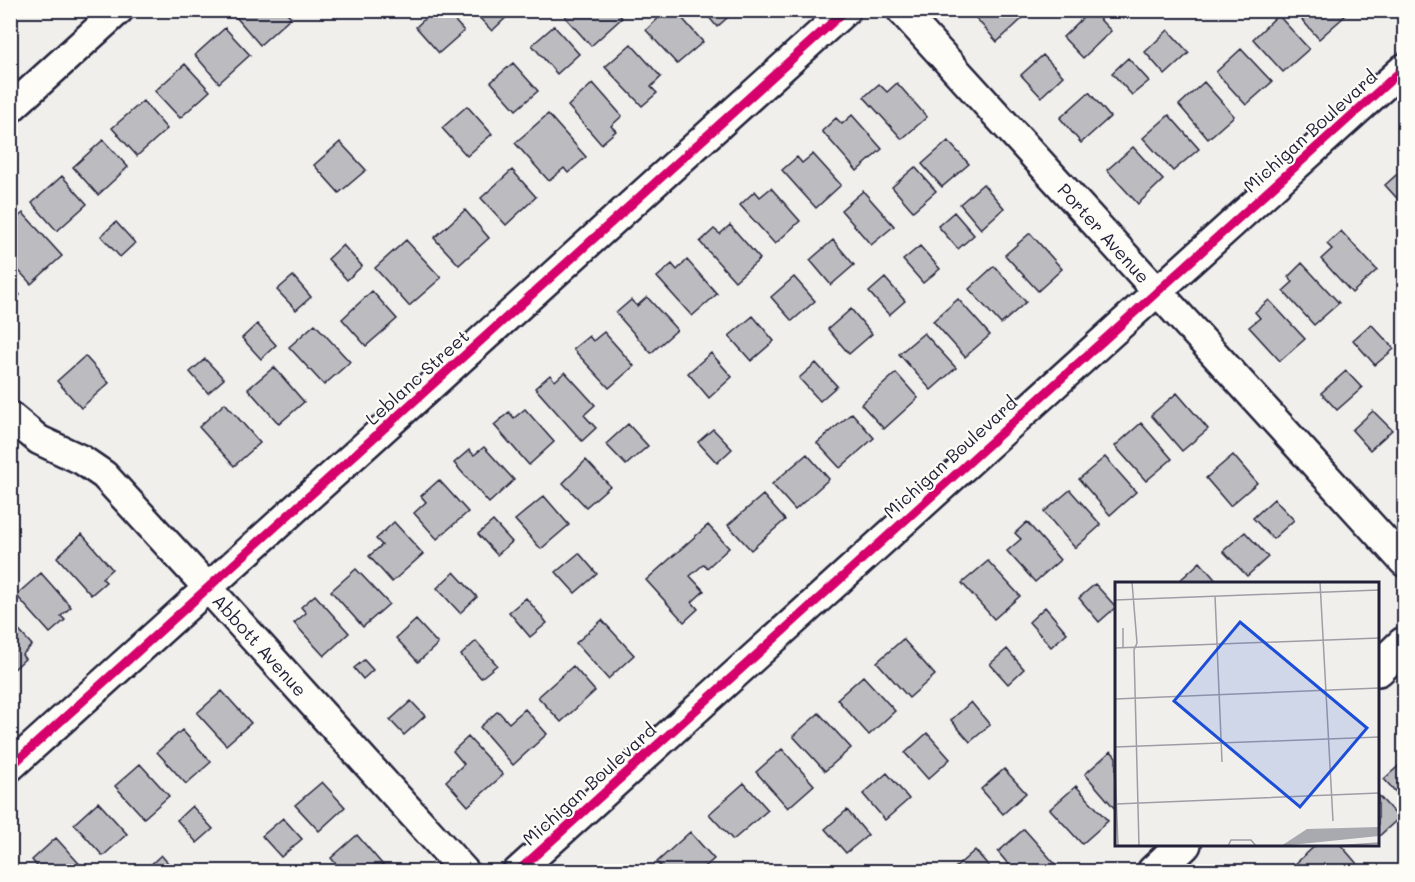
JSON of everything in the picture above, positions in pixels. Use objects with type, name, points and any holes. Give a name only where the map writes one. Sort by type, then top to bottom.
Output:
[{"type":"street","points":[[10,109],[119,10]]},
{"type":"street","name":"Leblanc Street","points":[[10,767],[846,10]]},
{"type":"street","name":"Porter Avenue","points":[[901,10],[1404,562]]},
{"type":"street","name":"Michigan Boulevard","points":[[517,872],[1404,68]]},
{"type":"street","name":"Abbott Avenue","points":[[10,417],[39,440],[82,460],[104,475],[465,872]]},
{"type":"street","points":[[1379,667],[1404,644]]},
{"type":"street","points":[[1154,872],[1182,846]]},
{"type":"building","points":[[243,10],[284,10],[291,17],[260,45],[236,17]]},
{"type":"building","points":[[434,10],[445,10],[464,31],[439,53],[416,27]]},
{"type":"building","points":[[472,10],[514,10],[492,31]]},
{"type":"building","points":[[573,10],[615,10],[622,18],[591,46],[565,17]]},
{"type":"building","points":[[667,10],[675,10],[703,42],[677,64],[646,30]]},
{"type":"building","points":[[703,10],[736,10],[717,27]]},
{"type":"building","points":[[969,10],[1015,10],[1023,18],[997,42]]},
{"type":"building","points":[[1091,10],[1111,31],[1083,58],[1063,37]]},
{"type":"building","points":[[1293,10],[1340,10],[1345,16],[1319,39]]},
{"type":"building","points":[[1278,15],[1309,49],[1283,72],[1253,39]]},
{"type":"building","points":[[554,26],[579,54],[557,74],[532,45]]},
{"type":"building","points":[[225,28],[250,55],[219,83],[195,55]]},
{"type":"building","points":[[1168,30],[1189,53],[1165,75],[1145,52]]},
{"type":"building","points":[[631,44],[661,77],[651,87],[657,93],[642,106],[605,67]]},
{"type":"building","points":[[1241,49],[1272,82],[1246,105],[1216,72]]},
{"type":"building","points":[[1043,55],[1063,76],[1041,97],[1021,75]]},
{"type":"building","points":[[1128,58],[1149,81],[1132,95],[1112,73]]},
{"type":"building","points":[[513,63],[538,91],[516,110],[491,82]]},
{"type":"building","points":[[185,64],[210,91],[180,118],[155,91]]},
{"type":"building","points":[[1204,82],[1234,116],[1208,139],[1179,105]]},
{"type":"building","points":[[593,83],[622,116],[611,126],[616,131],[601,144],[568,106]]},
{"type":"building","points":[[897,83],[927,117],[902,139],[864,97],[879,84],[887,92]]},
{"type":"building","points":[[1089,92],[1110,117],[1081,143],[1060,118]]},
{"type":"building","points":[[143,101],[167,129],[137,156],[112,128]]},
{"type":"building","points":[[467,106],[492,134],[467,156],[442,128]]},
{"type":"building","points":[[548,114],[586,157],[568,173],[564,168],[549,181],[515,143]]},
{"type":"building","points":[[852,115],[882,149],[857,171],[822,131],[836,118],[842,124]]},
{"type":"building","points":[[1169,115],[1199,149],[1173,171],[1143,138]]},
{"type":"building","points":[[103,140],[128,167],[98,195],[73,167]]},
{"type":"building","points":[[948,141],[969,164],[942,187],[922,164]]},
{"type":"building","points":[[340,142],[366,170],[339,193],[314,165]]},
{"type":"building","points":[[1133,147],[1163,180],[1138,204],[1107,170]]},
{"type":"building","points":[[813,154],[841,185],[816,208],[782,170],[797,157],[802,163]]},
{"type":"building","points":[[915,167],[936,191],[913,211],[892,187]]},
{"type":"building","points":[[1404,168],[1404,206],[1385,185]]},
{"type":"building","points":[[512,170],[536,197],[506,225],[481,198]]},
{"type":"building","points":[[62,176],[87,204],[57,231],[32,203]]},
{"type":"building","points":[[983,184],[1004,208],[981,229],[960,204]]},
{"type":"building","points":[[771,188],[800,221],[775,244],[740,205],[755,191],[760,197]]},
{"type":"building","points":[[863,191],[894,226],[871,245],[841,210]]},
{"type":"building","points":[[465,210],[489,238],[459,265],[434,238]]},
{"type":"building","points":[[954,212],[974,235],[958,249],[938,226]]},
{"type":"building","points":[[23,213],[62,256],[31,284],[10,261],[10,224]]},
{"type":"building","points":[[116,222],[135,243],[120,257],[101,236]]},
{"type":"building","points":[[730,225],[760,259],[735,281],[700,242],[714,229],[720,234]]},
{"type":"building","points":[[1341,231],[1377,270],[1352,293],[1321,259],[1332,249],[1327,244]]},
{"type":"building","points":[[1030,233],[1062,269],[1038,291],[1005,255]]},
{"type":"building","points":[[406,240],[441,278],[409,306],[375,268]]},
{"type":"building","points":[[833,240],[854,265],[831,285],[810,260]]},
{"type":"building","points":[[343,245],[362,266],[347,280],[328,259]]},
{"type":"building","points":[[920,246],[940,269],[923,283],[903,260]]},
{"type":"building","points":[[687,260],[717,294],[692,316],[657,277],[672,264],[677,270]]},
{"type":"building","points":[[1302,263],[1339,303],[1314,325],[1283,291],[1293,282],[1288,277]]},
{"type":"building","points":[[994,266],[1026,302],[1001,324],[969,289]]},
{"type":"building","points":[[293,276],[311,297],[296,310],[277,290]]},
{"type":"building","points":[[794,277],[815,301],[792,321],[771,297]]},
{"type":"building","points":[[885,278],[905,301],[889,315],[869,292]]},
{"type":"building","points":[[10,284],[20,295],[10,304]]},
{"type":"building","points":[[372,291],[397,319],[366,346],[342,319]]},
{"type":"building","points":[[647,297],[677,330],[651,353],[616,313],[631,300],[637,306]]},
{"type":"building","points":[[958,299],[990,335],[965,357],[933,321]]},
{"type":"building","points":[[1269,300],[1305,339],[1280,361],[1249,327],[1260,318],[1255,312]]},
{"type":"building","points":[[851,309],[872,334],[849,354],[828,329]]},
{"type":"building","points":[[753,316],[774,341],[751,361],[729,336]]},
{"type":"building","points":[[257,324],[276,345],[261,359],[242,338]]},
{"type":"building","points":[[315,324],[350,362],[324,385],[289,347]]},
{"type":"building","points":[[1371,324],[1394,349],[1375,365],[1353,340]]},
{"type":"building","points":[[604,332],[634,366],[609,388],[573,349],[589,336],[593,341]]},
{"type":"building","points":[[924,333],[956,368],[931,390],[899,354]]},
{"type":"building","points":[[711,353],[732,377],[709,398],[688,373]]},
{"type":"building","points":[[85,356],[109,383],[81,408],[57,381]]},
{"type":"building","points":[[205,359],[224,379],[208,393],[190,372]]},
{"type":"building","points":[[816,363],[837,386],[820,401],[799,378]]},
{"type":"building","points":[[274,367],[304,402],[279,424],[248,389]]},
{"type":"building","points":[[1346,371],[1362,388],[1337,410],[1321,393]]},
{"type":"building","points":[[565,372],[595,405],[584,415],[596,428],[582,441],[535,388],[550,375],[555,381]]},
{"type":"building","points":[[896,373],[918,398],[884,429],[861,404]]},
{"type":"building","points":[[1177,393],[1208,429],[1182,451],[1151,415]]},
{"type":"building","points":[[225,403],[260,443],[234,466],[199,427]]},
{"type":"building","points":[[525,409],[554,442],[529,465],[494,425],[509,412],[514,418]]},
{"type":"building","points":[[1373,411],[1392,430],[1370,450],[1352,430]]},
{"type":"building","points":[[852,413],[874,438],[840,468],[817,443]]},
{"type":"building","points":[[1141,423],[1172,459],[1146,481],[1115,446]]},
{"type":"building","points":[[628,424],[648,446],[626,465],[606,444]]},
{"type":"building","points":[[713,429],[732,449],[717,463],[698,442]]},
{"type":"building","points":[[484,447],[514,480],[489,503],[454,463],[469,450],[474,455]]},
{"type":"building","points":[[807,454],[829,479],[795,510],[772,484]]},
{"type":"building","points":[[1233,455],[1257,483],[1230,506],[1206,478]]},
{"type":"building","points":[[1105,457],[1136,492],[1110,515],[1079,479]]},
{"type":"building","points":[[586,460],[610,486],[586,507],[563,483]]},
{"type":"building","points":[[439,480],[468,512],[437,539],[414,513],[426,502],[421,496]]},
{"type":"building","points":[[1070,490],[1101,525],[1075,548],[1044,512]]},
{"type":"building","points":[[763,495],[785,520],[751,550],[728,525]]},
{"type":"building","points":[[544,496],[569,525],[541,549],[515,520]]},
{"type":"building","points":[[1274,499],[1294,520],[1273,539],[1253,518]]},
{"type":"building","points":[[493,521],[512,542],[497,555],[478,534]]},
{"type":"building","points":[[394,522],[423,554],[392,582],[369,556],[382,545],[376,539]]},
{"type":"building","points":[[1027,522],[1060,560],[1035,582],[1007,551],[1021,539],[1015,533]]},
{"type":"building","points":[[708,525],[729,548],[707,568],[704,564],[690,576],[704,591],[692,602],[698,609],[684,622],[646,580]]},
{"type":"building","points":[[1245,532],[1268,557],[1247,576],[1223,551]]},
{"type":"building","points":[[82,534],[112,569],[102,578],[106,582],[91,595],[57,557]]},
{"type":"building","points":[[579,553],[597,574],[575,593],[556,572]]},
{"type":"building","points":[[988,561],[1020,596],[994,619],[962,583]]},
{"type":"building","points":[[1200,562],[1217,582],[1178,582]]},
{"type":"building","points":[[356,569],[389,604],[363,627],[331,591]]},
{"type":"building","points":[[454,572],[477,597],[460,613],[437,588]]},
{"type":"building","points":[[41,573],[71,607],[61,616],[65,620],[50,633],[16,595]]},
{"type":"building","points":[[1095,584],[1115,608],[1099,622],[1079,598]]},
{"type":"building","points":[[315,595],[349,633],[324,656],[294,623],[306,613],[301,607]]},
{"type":"building","points":[[526,598],[547,623],[530,637],[509,612]]},
{"type":"building","points":[[1045,607],[1067,633],[1051,647],[1029,622]]},
{"type":"building","points":[[416,620],[438,644],[418,662],[396,638]]},
{"type":"building","points":[[602,620],[634,655],[608,679],[576,643]]},
{"type":"building","points":[[10,621],[32,645],[22,655],[25,659],[11,672]]},
{"type":"building","points":[[903,639],[935,675],[909,698],[877,662]]},
{"type":"building","points":[[476,641],[497,665],[481,678],[461,655]]},
{"type":"building","points":[[1007,649],[1024,669],[1008,684],[990,664]]},
{"type":"building","points":[[364,660],[373,670],[363,679],[354,668]]},
{"type":"building","points":[[573,666],[595,691],[561,722],[538,697]]},
{"type":"building","points":[[863,676],[895,711],[869,735],[837,699]]},
{"type":"building","points":[[222,691],[251,723],[226,745],[197,713]]},
{"type":"building","points":[[411,701],[425,716],[404,735],[390,720]]},
{"type":"building","points":[[971,702],[990,725],[970,742],[951,720]]},
{"type":"building","points":[[525,709],[547,734],[513,765],[480,727],[498,711],[509,723]]},
{"type":"building","points":[[819,713],[851,748],[825,771],[793,736]]},
{"type":"building","points":[[182,730],[211,762],[186,784],[157,752]]},
{"type":"building","points":[[927,733],[950,759],[928,779],[905,753]]},
{"type":"building","points":[[468,737],[503,775],[468,806],[446,781],[464,764],[453,751]]},
{"type":"building","points":[[782,749],[814,785],[788,808],[756,772]]},
{"type":"building","points":[[1111,751],[1115,756],[1115,809],[1085,774]]},
{"type":"building","points":[[1404,761],[1404,801],[1384,779]]},
{"type":"building","points":[[140,764],[169,796],[144,818],[115,786]]},
{"type":"building","points":[[1004,769],[1026,793],[1003,814],[981,789]]},
{"type":"building","points":[[887,773],[909,799],[885,820],[863,794]]},
{"type":"building","points":[[322,782],[345,807],[319,831],[295,805]]},
{"type":"building","points":[[744,783],[768,810],[733,840],[709,814]]},
{"type":"building","points":[[1076,786],[1108,821],[1082,844],[1050,809]]},
{"type":"building","points":[[1379,796],[1399,818],[1379,836]]},
{"type":"building","points":[[98,802],[127,834],[103,856],[74,824]]},
{"type":"building","points":[[192,806],[213,829],[197,843],[177,820]]},
{"type":"building","points":[[847,810],[868,835],[846,853],[825,829]]},
{"type":"building","points":[[283,818],[302,839],[281,857],[262,836]]},
{"type":"building","points":[[1024,829],[1056,865],[1049,872],[1015,872],[998,852]]},
{"type":"building","points":[[690,832],[714,859],[699,872],[665,872],[657,862]]},
{"type":"building","points":[[357,835],[389,872],[343,872],[331,858]]},
{"type":"building","points":[[56,838],[85,870],[83,872],[42,872],[32,860]]},
{"type":"building","points":[[1315,846],[1342,846],[1364,872],[1300,872],[1294,865]]},
{"type":"building","points":[[975,850],[994,872],[959,872],[955,868]]},
{"type":"building","points":[[161,855],[176,872],[143,872]]},
{"type":"cycle path","points":[[10,767],[846,10]]},
{"type":"cycle path","points":[[517,872],[1404,68]]}]
